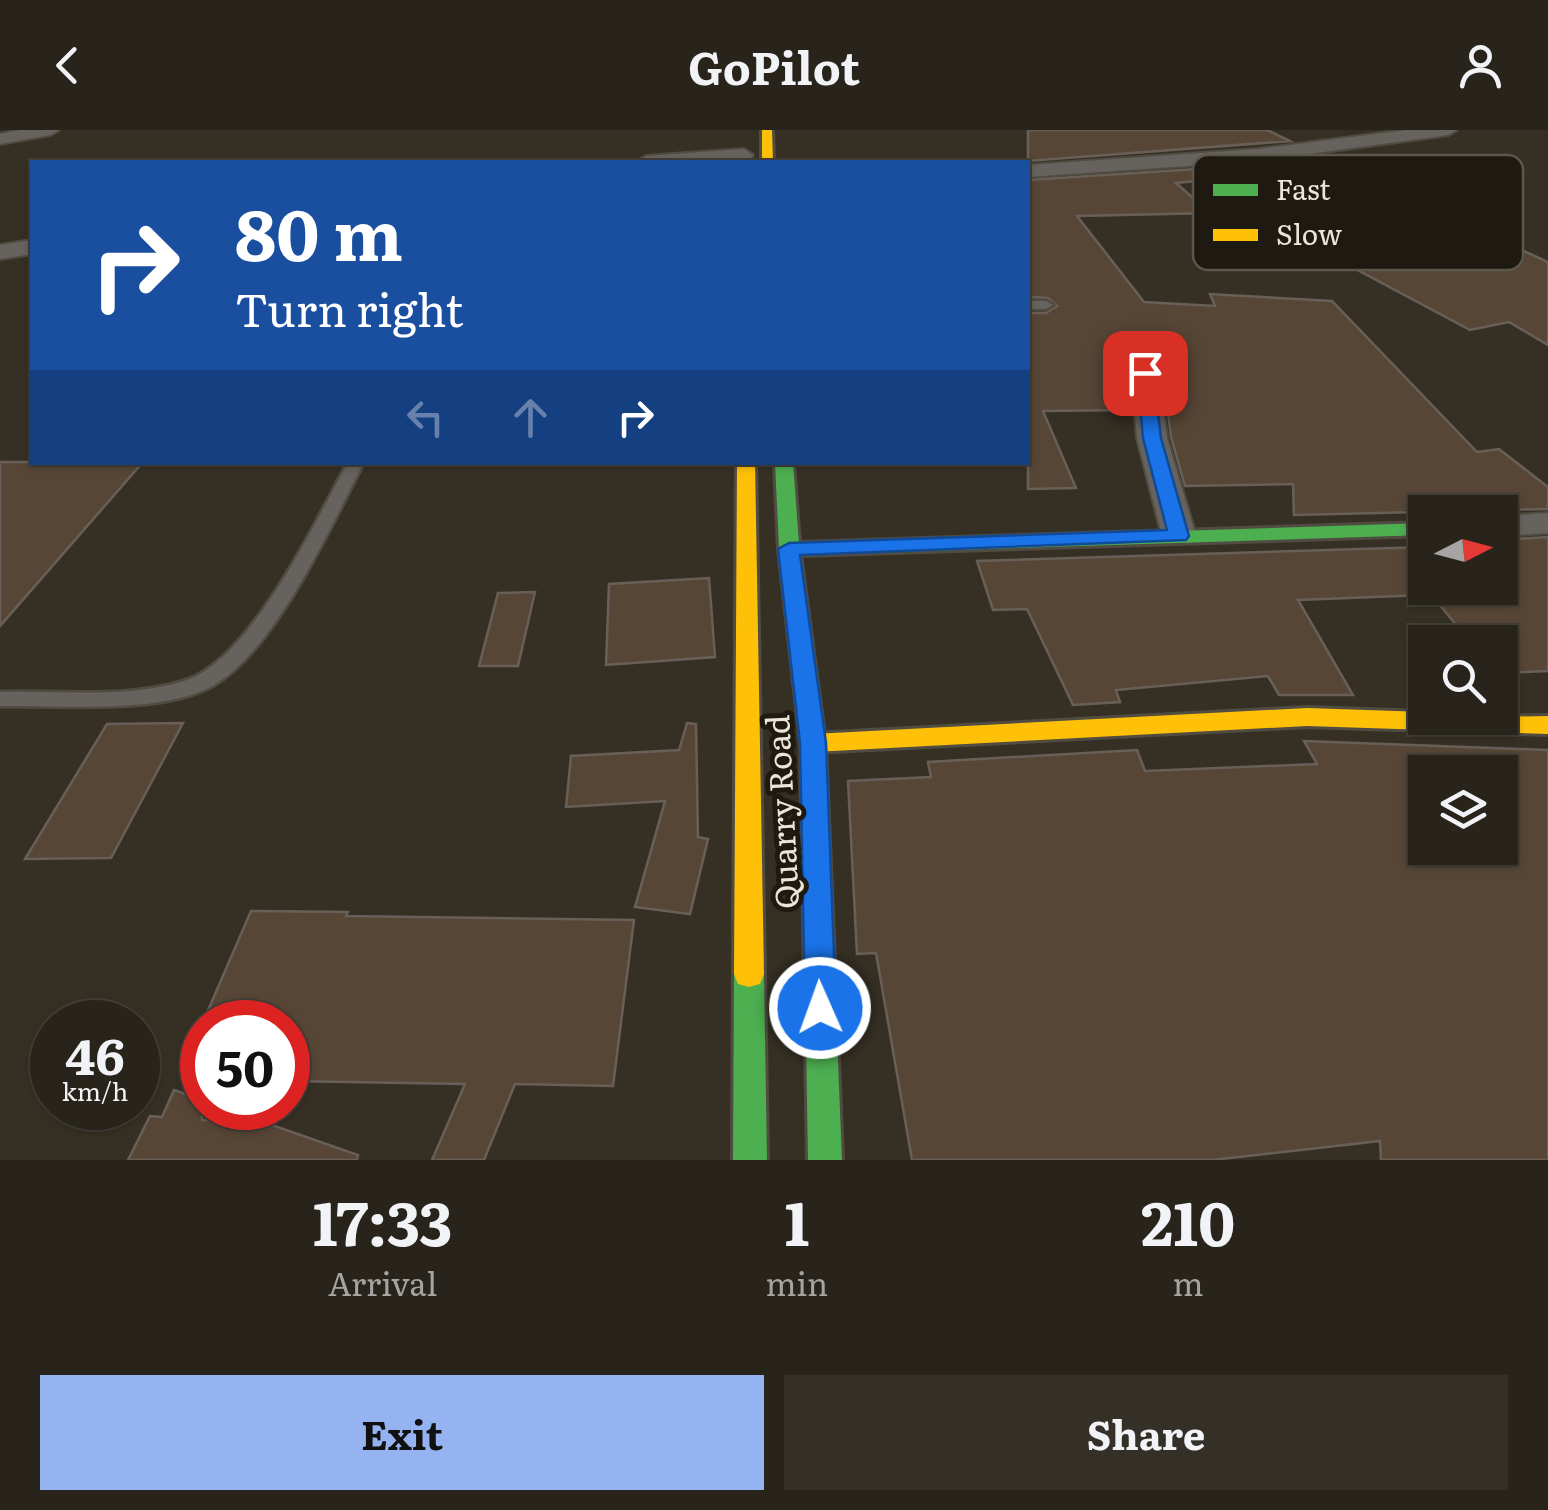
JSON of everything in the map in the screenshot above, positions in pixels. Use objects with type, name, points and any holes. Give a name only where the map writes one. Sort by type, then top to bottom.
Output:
[{"type":"main road","points":[[744,130],[744,159]]},
{"type":"main road","points":[[767,130],[768,160]]},
{"type":"main road","name":"Quarry Road","points":[[746,465],[750,1160]]},
{"type":"main road","name":"Quarry Road","points":[[784,465],[789,549],[813,743],[825,1160]]},
{"type":"main road","points":[[789,549],[1408,529]]},
{"type":"main road","points":[[813,743],[1306,718],[1548,725]]},
{"type":"street","points":[[0,139],[50,130]]},
{"type":"street","points":[[1244,155],[1448,130]]},
{"type":"street","points":[[711,160],[744,159]]},
{"type":"street","points":[[1030,171],[1193,159]]},
{"type":"street","points":[[0,252],[30,247]]},
{"type":"street","points":[[1145,373],[1152,438],[1179,536]]},
{"type":"street","points":[[1518,525],[1548,524]]},
{"type":"lane","points":[[1030,304],[1046,304]]},
{"type":"lane","points":[[0,699],[159,693],[203,682],[231,665],[297,566],[354,465]]},
{"type":"building","points":[[1028,130],[1267,130],[1290,141],[1030,161]]},
{"type":"building","points":[[1193,169],[1193,181],[1176,183],[1193,198],[1193,213],[1077,216],[1144,302],[1215,306],[1210,294],[1332,301],[1477,452],[1499,449],[1548,487],[1548,509],[1518,510],[1518,495],[1408,495],[1408,512],[1294,515],[1293,484],[1185,486],[1171,437],[1163,373],[1147,362],[1127,373],[1131,410],[1043,411],[1076,488],[1028,489],[1030,313],[1046,313],[1057,306],[1048,298],[1030,297],[1030,180]]},
{"type":"building","points":[[1523,251],[1548,262],[1548,345],[1509,322],[1470,330],[1358,270],[1523,270]]},
{"type":"building","points":[[0,462],[140,465],[0,626]]},
{"type":"building","points":[[1548,537],[1548,671],[1518,672],[1518,625],[1456,625],[1440,605],[1518,605],[1518,539]]},
{"type":"building","points":[[1408,548],[1408,596],[1298,600],[1353,695],[1279,695],[1268,676],[1116,690],[1120,702],[1073,705],[1027,609],[993,610],[977,561]]},
{"type":"building","points":[[709,578],[715,657],[606,665],[609,584]]},
{"type":"building","points":[[535,592],[518,666],[479,666],[498,593]]},
{"type":"building","points":[[183,723],[111,858],[25,859],[107,724]]},
{"type":"building","points":[[687,723],[696,724],[698,837],[708,839],[690,914],[635,907],[665,801],[566,807],[571,756],[679,750]]},
{"type":"building","points":[[1304,741],[1548,750],[1548,1160],[1381,1160],[1380,1141],[1212,1160],[912,1160],[876,953],[857,954],[848,781],[931,777],[928,762],[1137,750],[1145,771],[1317,764]]},
{"type":"building","points":[[251,911],[634,920],[613,1086],[515,1084],[484,1160],[432,1160],[465,1084],[310,1081],[310,1000],[213,1000]]},
{"type":"building","points":[[174,1090],[180,1092],[180,1130],[286,1130],[358,1155],[357,1160],[128,1160],[143,1130],[160,1130]]},
{"type":"traffic: fast","points":[[784,465],[789,549],[813,743],[825,1160]]},
{"type":"traffic: fast","points":[[789,549],[1408,530]]},
{"type":"traffic: fast","points":[[749,974],[750,1160]]},
{"type":"traffic: slow","points":[[767,130],[768,160]]},
{"type":"traffic: slow","points":[[746,465],[749,974]]},
{"type":"traffic: slow","points":[[813,743],[1307,717],[1548,725]]},
{"type":"route","points":[[820,1008],[813,743],[789,549],[1179,536],[1152,438],[1145,373]]}]
